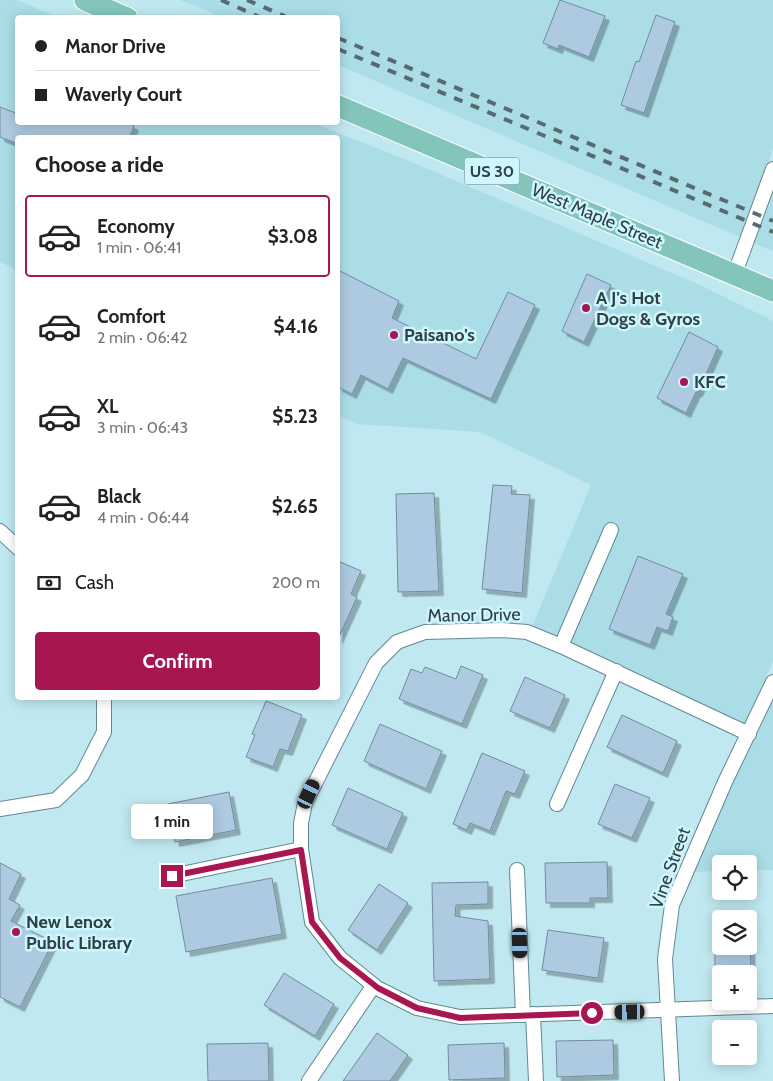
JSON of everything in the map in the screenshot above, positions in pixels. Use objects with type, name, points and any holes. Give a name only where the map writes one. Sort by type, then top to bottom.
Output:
[{"type":"main road","points":[[85,0],[120,15]]},
{"type":"main road","name":"West Maple Street","points":[[340,107],[773,291]]},
{"type":"street","points":[[734,273],[773,169]]},
{"type":"street","points":[[561,646],[611,530]]},
{"type":"street","points":[[0,531],[15,545]]},
{"type":"street","name":"Manor Drive","points":[[748,734],[616,671],[527,632],[502,630],[425,632],[397,642],[376,663],[305,803],[301,823],[301,850],[312,922],[340,958],[374,985],[417,1008],[460,1018],[773,1006]]},
{"type":"street","points":[[556,804],[616,671]]},
{"type":"street","name":"Vine Street","points":[[672,1081],[665,959],[672,905],[693,854],[773,682]]},
{"type":"street","points":[[0,809],[56,800],[82,775],[104,732],[104,700]]},
{"type":"street","points":[[172,876],[301,850]]},
{"type":"street","points":[[517,870],[528,1015],[536,1081]]},
{"type":"street","points":[[309,1081],[374,985]]},
{"type":"shaded area","points":[[0,0],[17,0],[52,15],[15,15],[15,125],[318,125],[402,158],[698,284],[773,321],[773,661],[742,737],[527,639],[591,485],[480,432],[357,424],[340,416],[340,135],[15,135],[15,269],[0,262]]},
{"type":"shaded area","points":[[180,0],[773,0],[773,148],[760,191],[773,185],[773,251],[340,66],[340,15],[217,15]]},
{"type":"shaded area","points":[[773,691],[773,870],[757,870],[757,855],[712,855],[712,871],[690,872]]},
{"type":"building","points":[[560,0],[605,16],[589,57],[559,45],[558,49],[543,43]]},
{"type":"building","points":[[656,15],[675,22],[644,113],[621,105],[636,61],[639,62]]},
{"type":"building","points":[[0,107],[15,113],[15,125],[134,126],[130,135],[15,135],[15,143],[0,137]]},
{"type":"building","points":[[340,271],[399,301],[392,318],[476,359],[508,292],[535,305],[491,399],[403,358],[388,389],[361,375],[352,394],[340,388]]},
{"type":"building","name":"A J's Hot Dogs & Gyros","points":[[587,274],[611,285],[584,342],[562,331]]},
{"type":"building","name":"KFC","points":[[689,332],[718,347],[698,392],[696,392],[686,413],[657,398]]},
{"type":"building","points":[[493,485],[512,486],[511,494],[530,495],[522,593],[482,589]]},
{"type":"building","points":[[434,493],[439,591],[398,592],[396,494]]},
{"type":"building","points":[[638,556],[683,574],[666,614],[673,617],[668,631],[657,627],[650,645],[609,629]]},
{"type":"building","points":[[340,562],[361,571],[351,594],[357,597],[340,635]]},
{"type":"building","points":[[461,666],[483,675],[462,724],[399,699],[411,669],[422,673],[425,667],[456,679]]},
{"type":"building","points":[[525,677],[565,695],[550,728],[510,711]]},
{"type":"building","points":[[266,701],[302,715],[288,751],[280,749],[273,767],[246,757],[255,735],[252,734]]},
{"type":"building","points":[[622,715],[677,741],[663,773],[607,747]]},
{"type":"building","points":[[380,724],[442,751],[426,789],[364,761]]},
{"type":"building","points":[[482,753],[525,771],[515,794],[506,791],[490,831],[470,823],[467,830],[453,824]]},
{"type":"building","points":[[615,784],[650,798],[632,838],[598,824]]},
{"type":"building","points":[[348,788],[403,813],[387,849],[332,825]]},
{"type":"building","points":[[229,792],[236,830],[175,842],[168,804]]},
{"type":"building","points":[[607,862],[608,898],[590,898],[590,903],[546,903],[545,863]]},
{"type":"building","name":"New Lenox Public Library","points":[[0,863],[21,874],[9,899],[20,905],[11,921],[53,942],[20,1007],[0,997]]},
{"type":"building","points":[[272,878],[282,934],[186,952],[176,896]]},
{"type":"building","points":[[488,882],[488,904],[456,905],[455,916],[488,921],[490,979],[434,981],[432,883]]},
{"type":"building","points":[[379,884],[408,903],[377,950],[348,930]]},
{"type":"building","points":[[548,930],[604,938],[598,978],[542,970]]},
{"type":"building","points":[[715,955],[750,955],[751,965],[715,965]]},
{"type":"building","points":[[284,973],[334,1004],[315,1036],[264,1005]]},
{"type":"building","points":[[377,1033],[408,1055],[390,1081],[343,1081]]},
{"type":"building","points":[[613,1040],[614,1075],[557,1077],[556,1041]]},
{"type":"building","points":[[268,1043],[269,1081],[208,1081],[207,1044]]},
{"type":"building","points":[[504,1043],[505,1078],[449,1080],[448,1045]]},
{"type":"railway","points":[[221,0],[255,15]]},
{"type":"railway","points":[[247,0],[282,15]]},
{"type":"railway","points":[[340,39],[773,221]]},
{"type":"railway","points":[[340,50],[773,232]]},
{"type":"place","name":"A J's Hot Dogs & Gyros","points":[[586,308]]},
{"type":"place","name":"Paisano's","points":[[394,335]]},
{"type":"place","name":"KFC","points":[[684,382]]},
{"type":"place","name":"New Lenox Public Library","points":[[16,932]]},
{"type":"route","points":[[172,876],[301,850],[312,922],[340,958],[378,988],[417,1008],[460,1018],[592,1013]]}]
